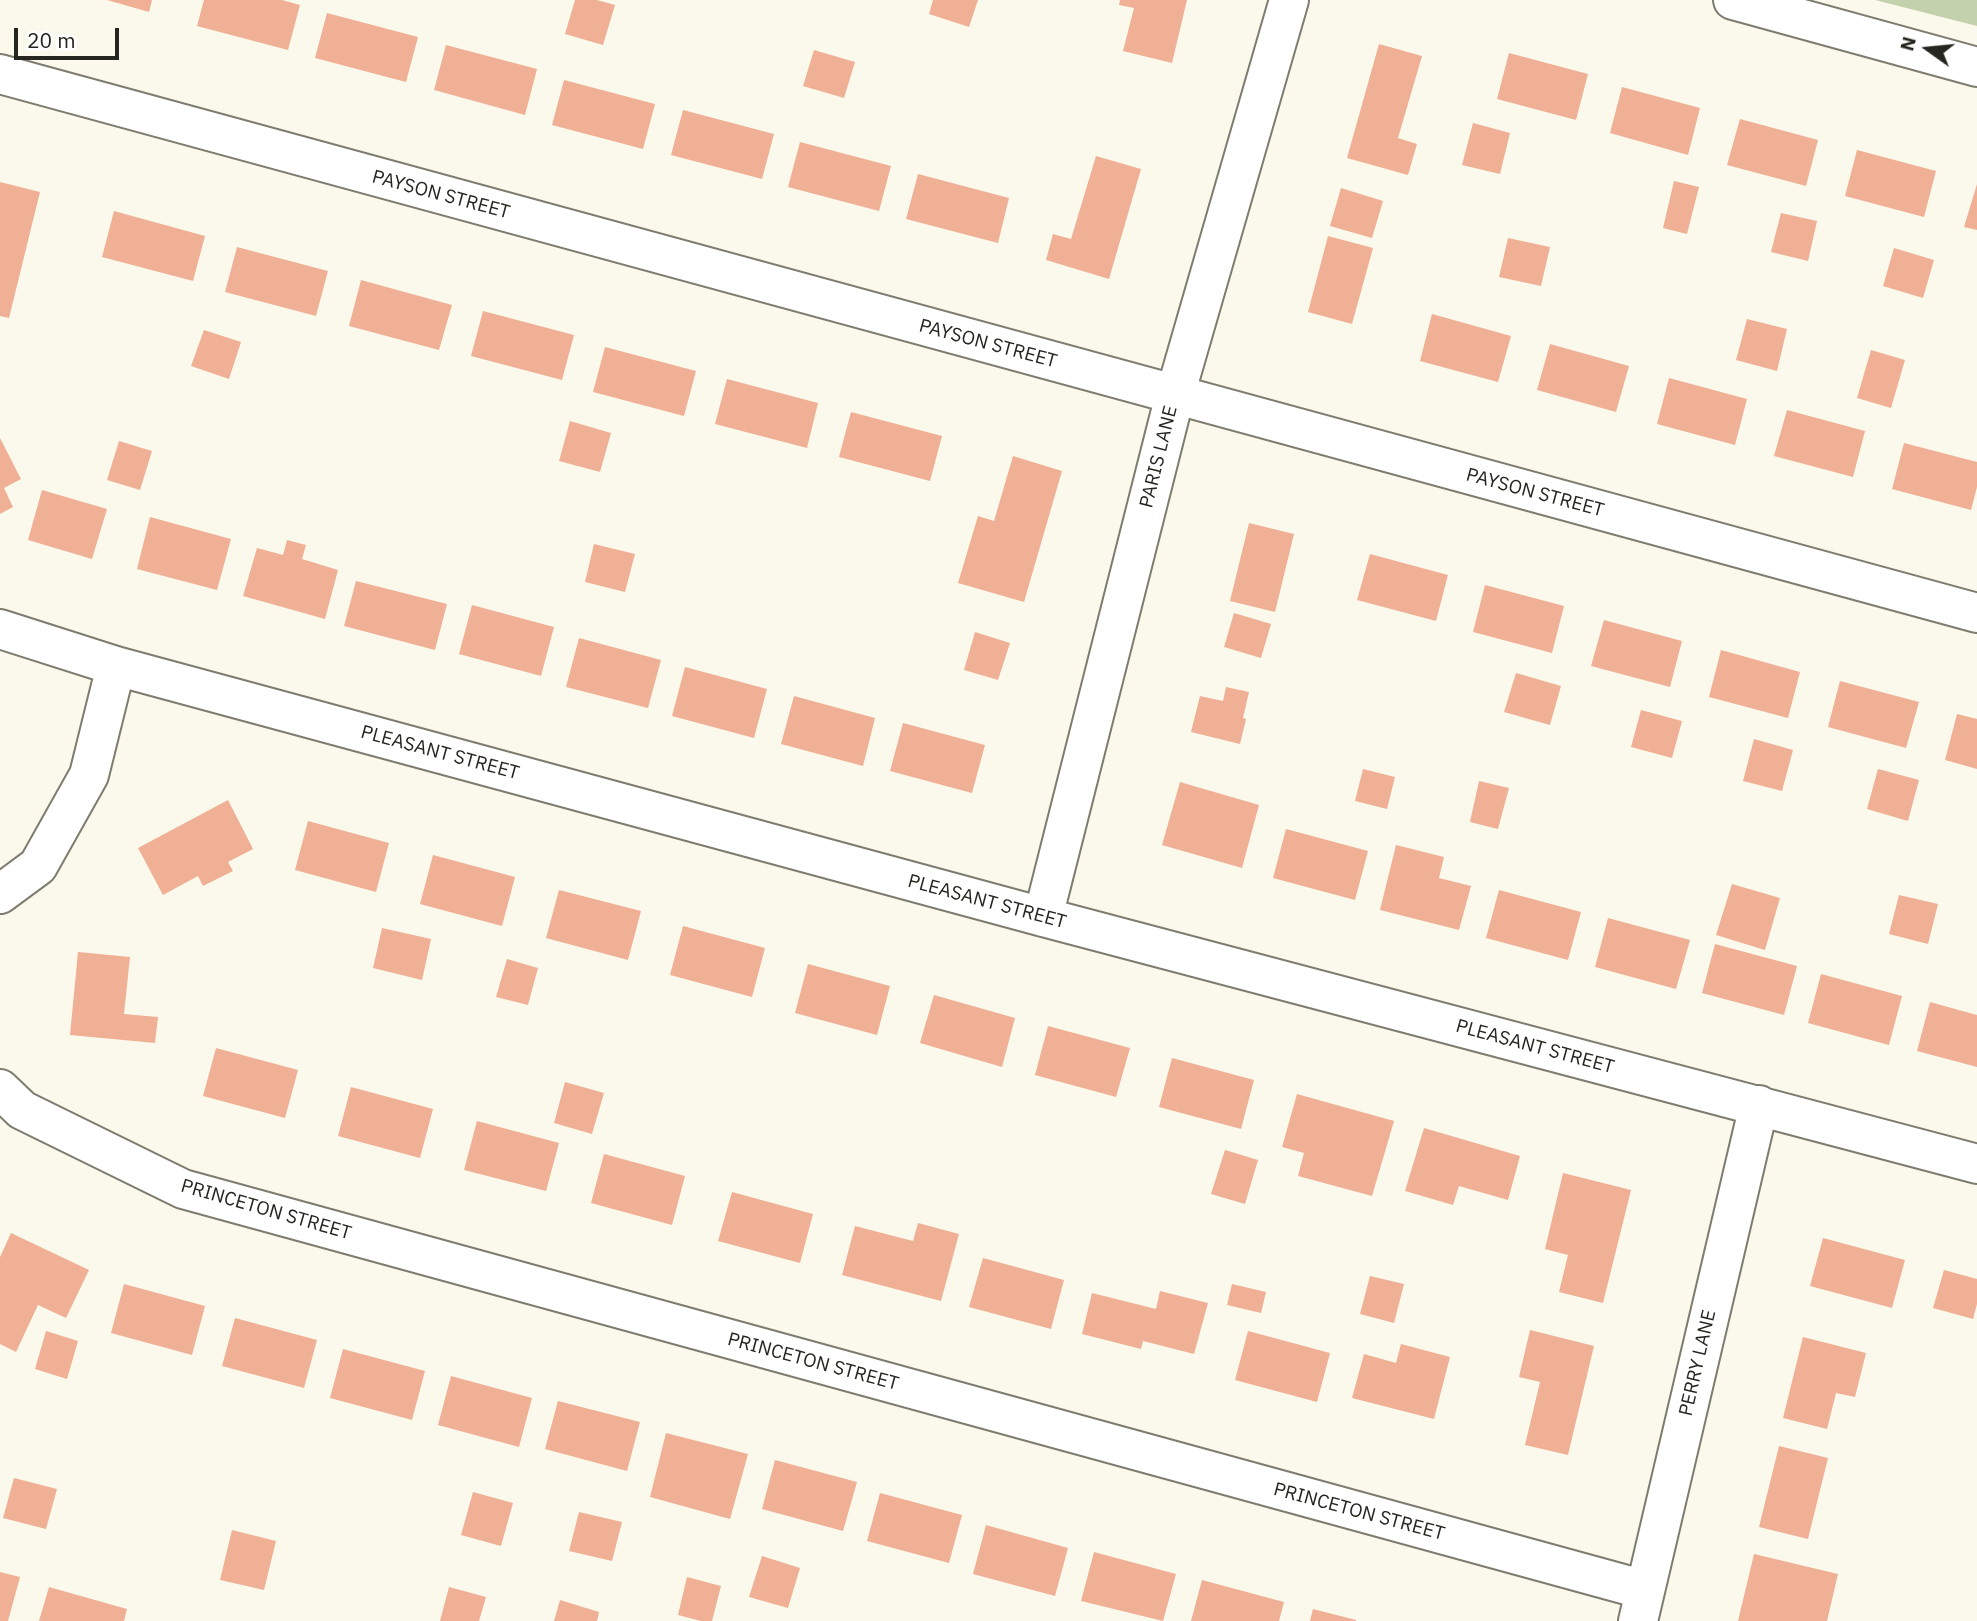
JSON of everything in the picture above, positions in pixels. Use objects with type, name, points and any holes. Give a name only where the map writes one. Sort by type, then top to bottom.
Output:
[{"type":"street","name":"PARIS LANE","points":[[1043,917],[1175,395],[1289,0]]},
{"type":"street","points":[[1733,0],[1977,67]]},
{"type":"street","name":"PAYSON STREET","points":[[0,74],[1977,613]]},
{"type":"street","name":"PLEASANT STREET","points":[[0,629],[116,666],[1043,917],[1977,1164]]},
{"type":"street","points":[[0,894],[38,866],[89,775],[116,666]]},
{"type":"street","name":"PRINCETON STREET","points":[[0,1089],[22,1110],[183,1189],[1641,1606]]},
{"type":"street","name":"PERRY LANE","points":[[1641,1606],[1759,1105]]},
{"type":"green space","points":[[1875,0],[1977,0],[1977,26]]},
{"type":"building","points":[[107,0],[152,0],[149,12]]},
{"type":"building","points":[[204,0],[282,0],[300,5],[288,50],[197,26]]},
{"type":"building","points":[[575,0],[597,0],[615,5],[603,45],[565,34]]},
{"type":"building","points":[[933,0],[978,0],[969,27],[929,14]]},
{"type":"building","points":[[1120,0],[1187,0],[1172,63],[1123,51],[1134,8],[1119,5]]},
{"type":"building","points":[[327,13],[418,37],[406,82],[315,58]]},
{"type":"building","points":[[1379,44],[1422,56],[1398,138],[1417,144],[1408,175],[1347,158]]},
{"type":"building","points":[[446,45],[537,69],[525,115],[434,90]]},
{"type":"building","points":[[814,50],[855,62],[844,98],[803,86]]},
{"type":"building","points":[[1509,53],[1588,74],[1576,120],[1497,99]]},
{"type":"building","points":[[564,80],[655,104],[643,149],[552,125]]},
{"type":"building","points":[[1622,87],[1700,108],[1688,155],[1610,133]]},
{"type":"building","points":[[683,110],[774,134],[762,179],[671,155]]},
{"type":"building","points":[[1740,119],[1818,140],[1806,186],[1727,165]]},
{"type":"building","points":[[1473,123],[1510,133],[1500,174],[1462,165]]},
{"type":"building","points":[[800,142],[891,166],[879,211],[788,187]]},
{"type":"building","points":[[1857,150],[1936,171],[1924,217],[1845,196]]},
{"type":"building","points":[[1096,156],[1141,169],[1109,279],[1046,260],[1053,234],[1071,239]]},
{"type":"building","points":[[918,174],[1009,198],[998,243],[906,219]]},
{"type":"building","points":[[1674,181],[1699,187],[1687,234],[1663,228]]},
{"type":"building","points":[[0,182],[40,192],[9,318],[0,316]]},
{"type":"building","points":[[1977,184],[1977,230],[1964,227]]},
{"type":"building","points":[[1341,188],[1383,201],[1372,238],[1330,226]]},
{"type":"building","points":[[114,211],[205,236],[193,281],[102,257]]},
{"type":"building","points":[[1781,213],[1817,221],[1808,261],[1771,252]]},
{"type":"building","points":[[1328,236],[1373,248],[1352,324],[1308,312]]},
{"type":"building","points":[[1508,238],[1550,247],[1541,286],[1499,277]]},
{"type":"building","points":[[237,247],[328,271],[316,316],[225,292]]},
{"type":"building","points":[[1894,248],[1934,260],[1923,298],[1883,286]]},
{"type":"building","points":[[361,280],[452,305],[439,350],[349,326]]},
{"type":"building","points":[[483,311],[574,335],[562,380],[471,356]]},
{"type":"building","points":[[1432,314],[1511,336],[1498,382],[1420,361]]},
{"type":"building","points":[[1747,319],[1787,329],[1777,371],[1736,360]]},
{"type":"building","points":[[204,330],[241,342],[229,379],[191,366]]},
{"type":"building","points":[[1550,344],[1629,366],[1616,412],[1537,390]]},
{"type":"building","points":[[605,347],[696,371],[684,416],[593,392]]},
{"type":"building","points":[[1871,350],[1905,360],[1891,408],[1857,398]]},
{"type":"building","points":[[1669,378],[1747,399],[1735,445],[1657,424]]},
{"type":"building","points":[[727,379],[818,403],[807,448],[715,424]]},
{"type":"building","points":[[1787,410],[1865,431],[1853,477],[1774,456]]},
{"type":"building","points":[[851,412],[942,436],[930,481],[839,457]]},
{"type":"building","points":[[570,421],[611,433],[600,472],[559,461]]},
{"type":"building","points":[[0,438],[21,479],[4,488],[13,507],[0,514]]},
{"type":"building","points":[[119,441],[152,451],[140,490],[107,480]]},
{"type":"building","points":[[1904,443],[1977,462],[1977,487],[1971,510],[1892,489]]},
{"type":"building","points":[[1013,456],[1062,471],[1024,602],[958,583],[978,516],[994,521]]},
{"type":"building","points":[[42,490],[107,509],[92,559],[28,540]]},
{"type":"building","points":[[150,517],[231,539],[217,590],[137,569]]},
{"type":"building","points":[[1249,523],[1294,534],[1275,612],[1230,601]]},
{"type":"building","points":[[287,540],[306,545],[302,559],[338,570],[325,619],[243,596],[257,548],[283,555]]},
{"type":"building","points":[[594,544],[635,554],[625,592],[585,582]]},
{"type":"building","points":[[1370,554],[1448,575],[1436,621],[1357,600]]},
{"type":"building","points":[[356,581],[447,604],[435,650],[344,626]]},
{"type":"building","points":[[1485,585],[1564,606],[1552,653],[1473,632]]},
{"type":"building","points":[[472,605],[554,627],[541,676],[459,654]]},
{"type":"building","points":[[1234,613],[1271,624],[1261,658],[1224,647]]},
{"type":"building","points":[[1604,620],[1682,641],[1670,687],[1591,666]]},
{"type":"building","points":[[975,632],[1010,643],[998,680],[964,670]]},
{"type":"building","points":[[579,638],[661,660],[648,708],[566,687]]},
{"type":"building","points":[[1721,650],[1800,672],[1788,718],[1709,697]]},
{"type":"building","points":[[685,667],[767,689],[754,738],[672,716]]},
{"type":"building","points":[[1516,673],[1561,686],[1550,725],[1504,712]]},
{"type":"building","points":[[1840,681],[1919,702],[1906,748],[1828,727]]},
{"type":"building","points":[[1226,687],[1249,692],[1240,744],[1191,732],[1200,696],[1223,701]]},
{"type":"building","points":[[794,696],[875,718],[863,766],[781,744]]},
{"type":"building","points":[[1641,710],[1682,721],[1672,758],[1631,747]]},
{"type":"building","points":[[1957,714],[1977,719],[1977,769],[1945,760]]},
{"type":"building","points":[[903,723],[985,745],[972,793],[890,771]]},
{"type":"building","points":[[1754,739],[1793,750],[1782,791],[1743,781]]},
{"type":"building","points":[[1363,769],[1395,777],[1387,809],[1355,801]]},
{"type":"building","points":[[1878,769],[1919,780],[1908,821],[1867,809]]},
{"type":"building","points":[[1479,781],[1509,788],[1498,829],[1470,822]]},
{"type":"building","points":[[1180,782],[1259,805],[1242,868],[1162,845]]},
{"type":"building","points":[[228,800],[253,849],[228,862],[233,871],[203,886],[198,876],[163,895],[138,848]]},
{"type":"building","points":[[308,821],[389,843],[376,892],[295,870]]},
{"type":"building","points":[[1286,829],[1368,851],[1355,900],[1273,878]]},
{"type":"building","points":[[1396,845],[1444,857],[1439,878],[1471,886],[1459,930],[1380,910]]},
{"type":"building","points":[[433,855],[515,877],[502,926],[420,904]]},
{"type":"building","points":[[1732,884],[1780,898],[1765,950],[1716,935]]},
{"type":"building","points":[[559,890],[641,911],[628,960],[546,938]]},
{"type":"building","points":[[1499,890],[1581,912],[1568,960],[1486,938]]},
{"type":"building","points":[[1899,895],[1938,904],[1928,944],[1889,934]]},
{"type":"building","points":[[1608,918],[1690,940],[1676,989],[1595,967]]},
{"type":"building","points":[[683,926],[765,948],[752,997],[670,975]]},
{"type":"building","points":[[382,928],[431,939],[422,980],[373,968]]},
{"type":"building","points":[[1715,944],[1797,966],[1784,1015],[1702,993]]},
{"type":"building","points":[[78,952],[130,957],[124,1014],[158,1017],[155,1043],[70,1035]]},
{"type":"building","points":[[507,959],[538,968],[528,1005],[496,997]]},
{"type":"building","points":[[808,964],[890,986],[877,1035],[795,1013]]},
{"type":"building","points":[[1821,974],[1902,996],[1889,1045],[1808,1023]]},
{"type":"building","points":[[934,995],[1015,1018],[1002,1067],[920,1043]]},
{"type":"building","points":[[1930,1002],[1977,1015],[1977,1067],[1917,1051]]},
{"type":"building","points":[[1048,1026],[1130,1048],[1116,1097],[1035,1075]]},
{"type":"building","points":[[216,1048],[298,1070],[285,1118],[203,1096]]},
{"type":"building","points":[[1172,1058],[1254,1080],[1241,1129],[1159,1107]]},
{"type":"building","points":[[565,1082],[604,1093],[592,1134],[554,1123]]},
{"type":"building","points":[[351,1087],[433,1109],[420,1158],[338,1136]]},
{"type":"building","points":[[1297,1094],[1394,1121],[1372,1196],[1298,1176],[1304,1153],[1282,1147]]},
{"type":"building","points":[[477,1121],[559,1143],[546,1191],[464,1170]]},
{"type":"building","points":[[1424,1128],[1520,1156],[1508,1200],[1459,1186],[1453,1205],[1405,1191]]},
{"type":"building","points":[[1225,1150],[1258,1160],[1245,1204],[1211,1194]]},
{"type":"building","points":[[604,1154],[685,1176],[672,1225],[591,1203]]},
{"type":"building","points":[[1563,1173],[1631,1190],[1603,1303],[1559,1292],[1568,1255],[1545,1249]]},
{"type":"building","points":[[732,1192],[813,1214],[800,1263],[718,1241]]},
{"type":"building","points":[[918,1223],[959,1234],[941,1301],[842,1275],[855,1226],[913,1241]]},
{"type":"building","points":[[11,1233],[89,1270],[66,1318],[38,1305],[16,1352],[0,1344],[0,1257]]},
{"type":"building","points":[[1823,1238],[1905,1260],[1892,1308],[1810,1286]]},
{"type":"building","points":[[983,1258],[1064,1280],[1051,1329],[969,1307]]},
{"type":"building","points":[[1944,1270],[1977,1279],[1977,1304],[1973,1319],[1933,1308]]},
{"type":"building","points":[[1370,1276],[1404,1284],[1394,1323],[1360,1314]]},
{"type":"building","points":[[124,1284],[205,1306],[192,1355],[111,1333]]},
{"type":"building","points":[[1232,1284],[1266,1292],[1261,1313],[1227,1305]]},
{"type":"building","points":[[1160,1291],[1208,1303],[1194,1354],[1143,1341],[1141,1349],[1082,1334],[1092,1293],[1156,1309]]},
{"type":"building","points":[[235,1318],[317,1340],[304,1388],[222,1366]]},
{"type":"building","points":[[1530,1330],[1594,1346],[1568,1455],[1525,1445],[1540,1382],[1519,1377]]},
{"type":"building","points":[[46,1331],[78,1341],[67,1379],[35,1369]]},
{"type":"building","points":[[1248,1331],[1330,1353],[1317,1402],[1235,1380]]},
{"type":"building","points":[[1803,1337],[1866,1353],[1855,1397],[1836,1393],[1827,1429],[1783,1418]]},
{"type":"building","points":[[1401,1344],[1450,1357],[1434,1419],[1352,1398],[1364,1354],[1396,1363]]},
{"type":"building","points":[[343,1349],[425,1371],[412,1420],[330,1398]]},
{"type":"building","points":[[451,1376],[532,1398],[519,1447],[438,1425]]},
{"type":"building","points":[[558,1401],[640,1422],[627,1471],[545,1449]]},
{"type":"building","points":[[666,1433],[748,1454],[730,1519],[650,1497]]},
{"type":"building","points":[[1779,1446],[1828,1458],[1808,1539],[1759,1527]]},
{"type":"building","points":[[775,1460],[857,1482],[843,1531],[762,1509]]},
{"type":"building","points":[[14,1478],[57,1489],[46,1529],[3,1518]]},
{"type":"building","points":[[473,1492],[513,1503],[501,1546],[461,1535]]},
{"type":"building","points":[[880,1493],[962,1515],[949,1563],[867,1541]]},
{"type":"building","points":[[579,1512],[622,1522],[612,1561],[569,1551]]},
{"type":"building","points":[[986,1525],[1068,1548],[1055,1596],[973,1574]]},
{"type":"building","points":[[232,1530],[276,1541],[264,1590],[220,1580]]},
{"type":"building","points":[[1094,1552],[1176,1574],[1163,1621],[1081,1601]]},
{"type":"building","points":[[1754,1554],[1838,1574],[1827,1621],[1738,1621]]},
{"type":"building","points":[[762,1556],[800,1568],[788,1608],[749,1597]]},
{"type":"building","points":[[0,1572],[20,1577],[8,1621],[0,1621]]},
{"type":"building","points":[[687,1577],[721,1586],[712,1621],[678,1615]]},
{"type":"building","points":[[1202,1580],[1284,1602],[1279,1621],[1191,1621]]},
{"type":"building","points":[[49,1587],[127,1609],[124,1621],[39,1621]]},
{"type":"building","points":[[449,1587],[486,1597],[479,1621],[440,1621]]},
{"type":"building","points":[[560,1600],[599,1612],[597,1621],[554,1621]]},
{"type":"building","points":[[1313,1609],[1356,1620],[1356,1621],[1310,1621]]}]
